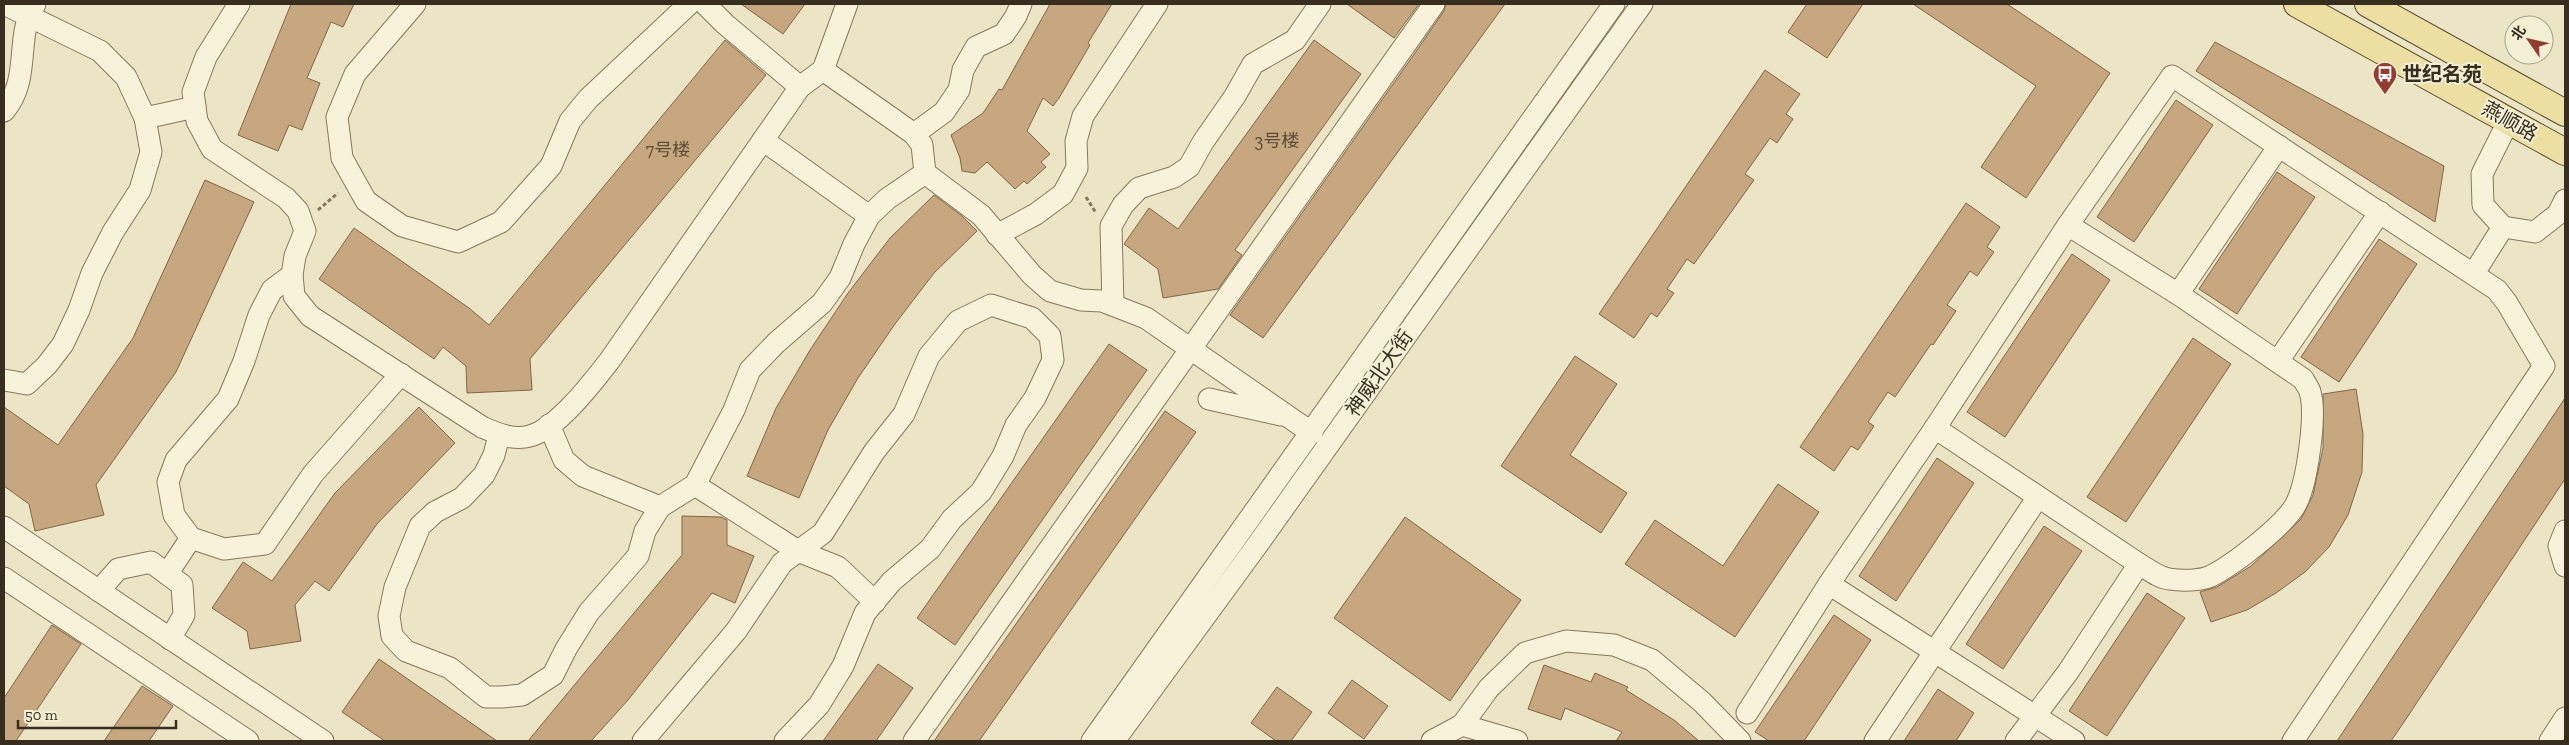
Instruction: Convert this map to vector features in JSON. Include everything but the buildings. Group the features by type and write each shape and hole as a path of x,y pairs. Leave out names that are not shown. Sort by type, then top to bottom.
{"main road":[{"name":"燕顺路","path":"2297,4 2565,152"},
{"name":"燕顺路","path":"2368,4 2565,113"}],"street":[{"path":"4,4 32,9 100,52 126,77 145,118 152,152 140,190 113,232 92,273 79,310 63,344 47,365 27,384 4,380"},
{"path":"239,4 206,57 193,92 197,121 212,149 286,198 298,211 305,231 295,256 292,275 294,296 310,316 482,427 499,434 530,436 549,425 579,400 610,360 800,87 823,70 847,4"},
{"path":"415,4 355,74 337,117 342,158 366,201 402,226 458,242 501,222 551,166 570,121 588,99 689,4"},
{"path":"705,4 725,24 800,87"},
{"path":"914,134 944,112 960,90 963,70 976,47 1004,34 1016,16 1021,4"},
{"path":"997,235 1036,214 1062,194 1077,168 1076,141 1083,116 1156,4"},
{"path":"1113,305 1111,226 1123,205 1139,188 1174,176 1190,167 1203,142 1235,96 1253,64 1296,40 1320,4"},
{"path":"914,741 1434,4"},
{"name":"神威北大街","path":"1092,741 1312,433 1614,4"},
{"name":"神威北大街","path":"1114,741 1258,544 1642,4"},
{"path":"4,111 11,103 23,71 23,50 32,9"},
{"path":"823,70 914,134 922,144 925,173 981,215 1032,275 1050,291 1081,300 1102,301 1146,318 1312,433"},
{"path":"1747,713 1830,584 2068,225 2172,76 2474,273 2497,290 2508,303 2544,366 2292,741"},
{"path":"145,118 195,107"},
{"path":"2508,120 2482,174 2483,205 2503,227 2534,232 2558,214 2565,200"},
{"path":"764,140 870,216"},
{"path":"2228,221 2279,146"},
{"path":"2178,294 2279,146"},
{"path":"499,434 494,455 484,475 462,498 435,512 420,526 395,586 389,616 392,636 406,651 450,668 486,696 522,695 553,675 566,648 589,612 638,556 645,531 660,507 695,485 734,410 750,370 776,343 822,303 840,278 854,244 870,216 887,199 925,173"},
{"path":"2278,361 2380,212"},
{"path":"1935,428 2139,564 2168,579 2192,580 2210,577 2235,561 2285,520 2297,502 2306,473 2312,429 2310,393 2303,379 2178,294 2068,225"},
{"path":"2474,273 2503,227"},
{"path":"292,275 272,290 259,315 244,360 228,399 176,460 168,482 174,515 191,538 224,549 265,544 313,474 401,374"},
{"path":"1032,318 1050,291"},
{"path":"643,741 736,631 782,562 823,533 874,452 904,414 929,356 958,321 991,305 1032,318 1050,336 1053,360 1035,398 1016,425 1003,456 981,492 952,519 930,549 892,581 865,613 843,666 819,705 785,741"},
{"path":"1209,399 1288,416"},
{"path":"549,425 564,460 583,476 660,507"},
{"path":"695,485 798,551 838,567 875,602"},
{"path":"1875,741 2038,498"},
{"path":"4,527 323,741"},
{"path":"2565,531 2559,546 2565,566"},
{"path":"167,574 191,538"},
{"path":"99,591 118,569 151,562 182,585 184,615 170,638"},
{"path":"2016,741 2033,715 2068,672 2139,564"},
{"path":"4,578 248,741"},
{"path":"1830,584 2074,741"},
{"path":"1432,741 1462,725 1489,688 1525,652 1566,641 1614,645 1652,660 1702,702 1740,741"},
{"path":"2550,741 2565,718"},
{"path":"1462,725 1517,741"}],"path":[{"path":"1072,178 1101,219 1111,226"},
{"path":"303,224 354,179"}],"place":[{"name":"世纪名苑","path":"2385,95"}]}
